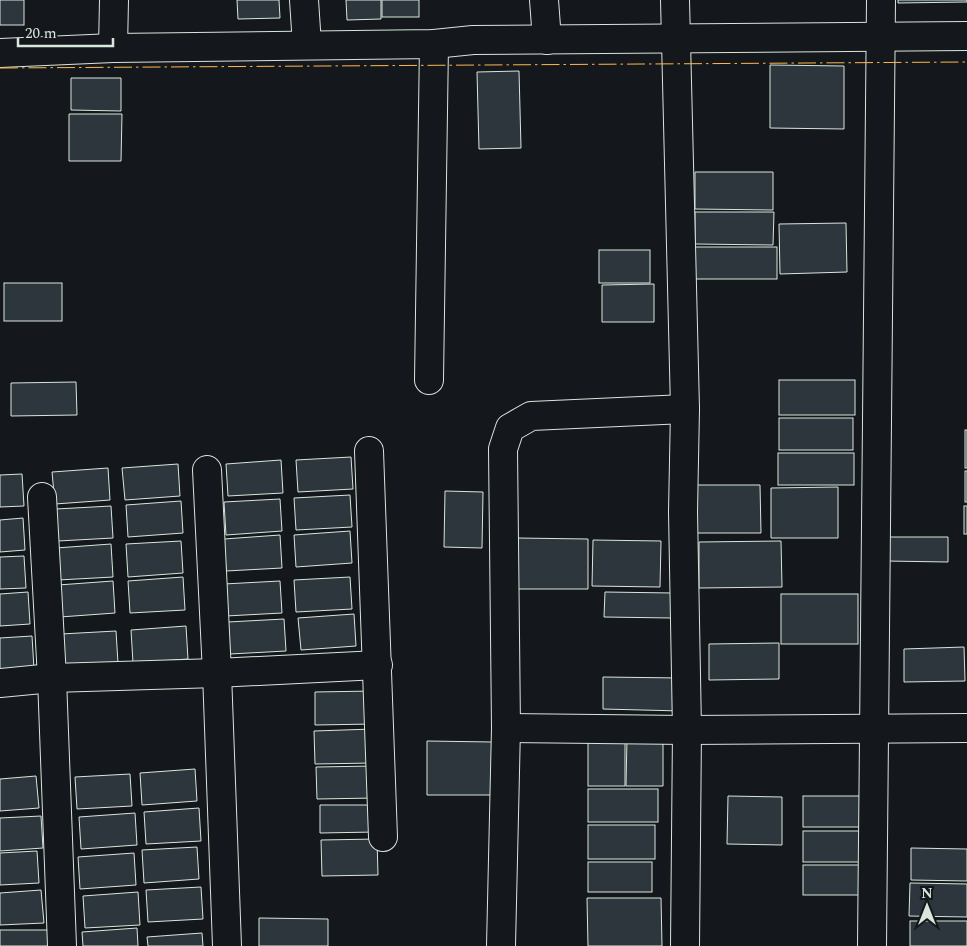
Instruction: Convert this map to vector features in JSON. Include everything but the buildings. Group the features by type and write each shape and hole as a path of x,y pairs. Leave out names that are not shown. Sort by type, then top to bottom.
{"street":[{"path":"113,48 114,0"},
{"path":"304,0 307,45"},
{"path":"544,0 547,40"},
{"path":"675,0 685,410 683,512 687,730 686,946"},
{"path":"872,946 881,0"},
{"path":"0,53 113,48 434,44 473,40 967,36"},
{"path":"428,380 434,44"},
{"path":"501,946 506,728 503,449 510,428 531,416 685,410"},
{"path":"370,452 383,837"},
{"path":"206,470 217,673 227,946"},
{"path":"42,497 52,678 62,946"},
{"path":"0,683 52,678 217,673 378,665"},
{"path":"506,728 874,730 967,728"}],"power":[{"path":"0,68 967,62"}]}
